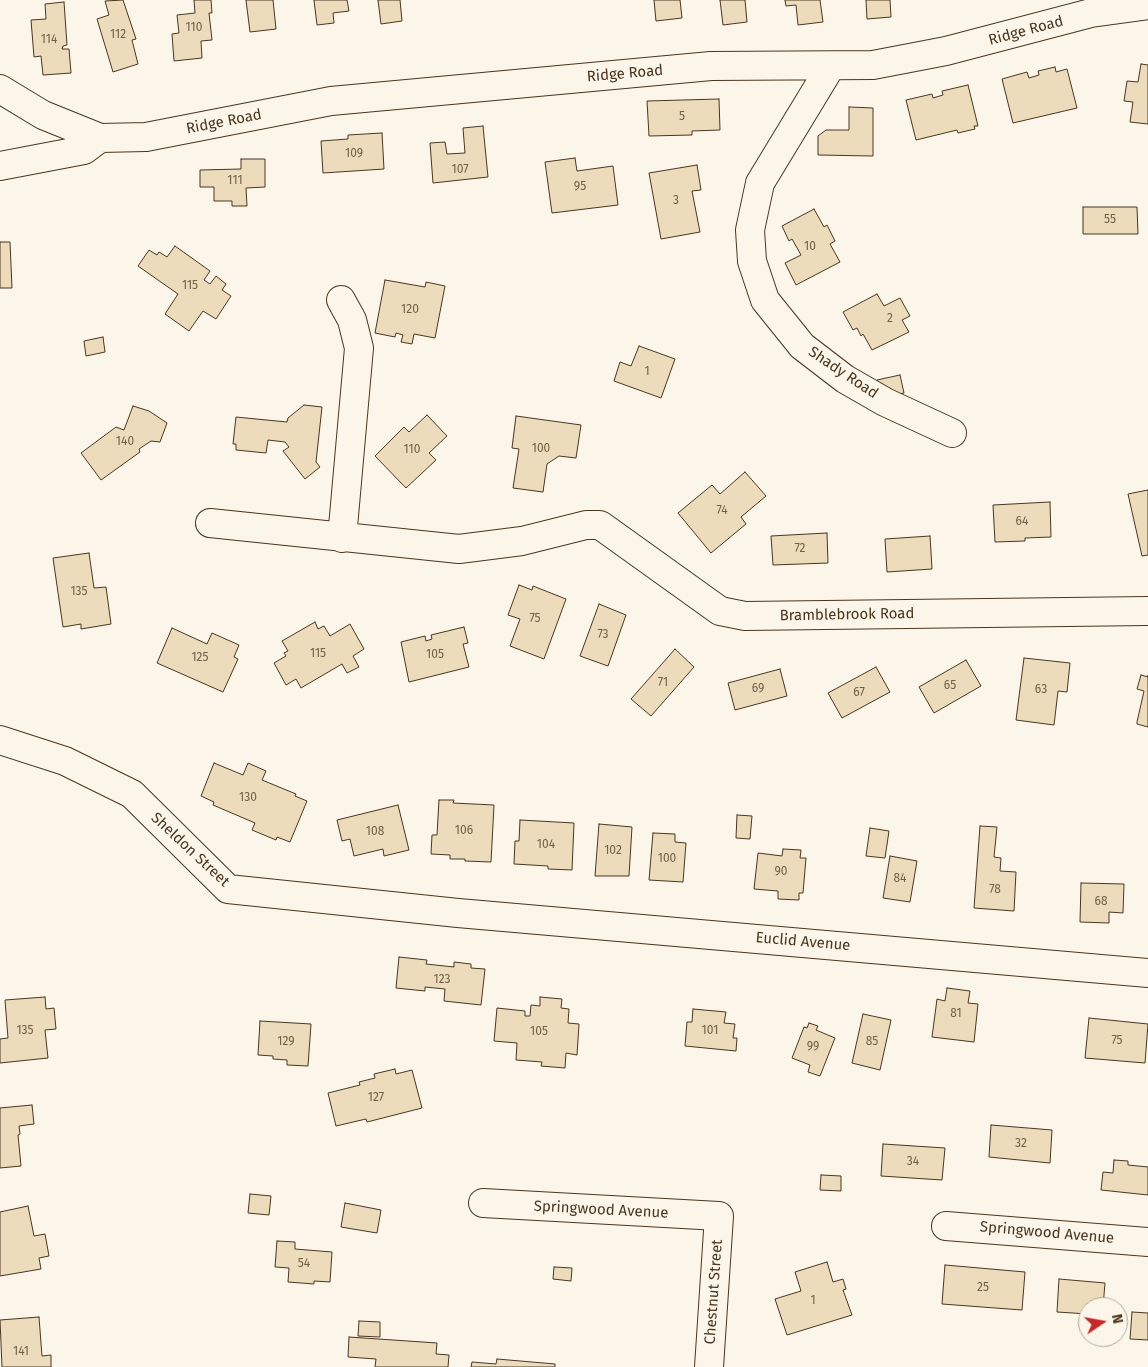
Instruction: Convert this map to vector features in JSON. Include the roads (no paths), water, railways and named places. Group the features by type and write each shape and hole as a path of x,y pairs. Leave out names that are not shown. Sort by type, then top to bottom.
{"street":[{"name":"Ridge Road","path":"100,138 146,137 341,100 711,66 874,65 946,52 1091,13 1148,4"},
{"name":"Shady Road","path":"831,66 760,183 750,230 752,261 765,300 802,346 845,379 885,402 952,433"},
{"path":"0,89 43,115 100,138"},
{"path":"0,166 84,150 100,138"},
{"path":"342,300 352,320 359,348 342,538"},
{"name":"Bramblebrook Road","path":"210,524 459,549 522,541 548,536 574,527 600,525 720,610 745,616 1148,611"},
{"name":"Sheldon Street","path":"0,740 65,761 132,794 228,889 458,913"},
{"name":"Euclid Avenue","path":"458,913 1148,973"},
{"name":"Springwood Avenue","path":"482,1203 719,1216"},
{"name":"Chestnut Street","path":"709,1367 719,1216"},
{"name":"Springwood Avenue","path":"946,1226 1148,1242"}]}
